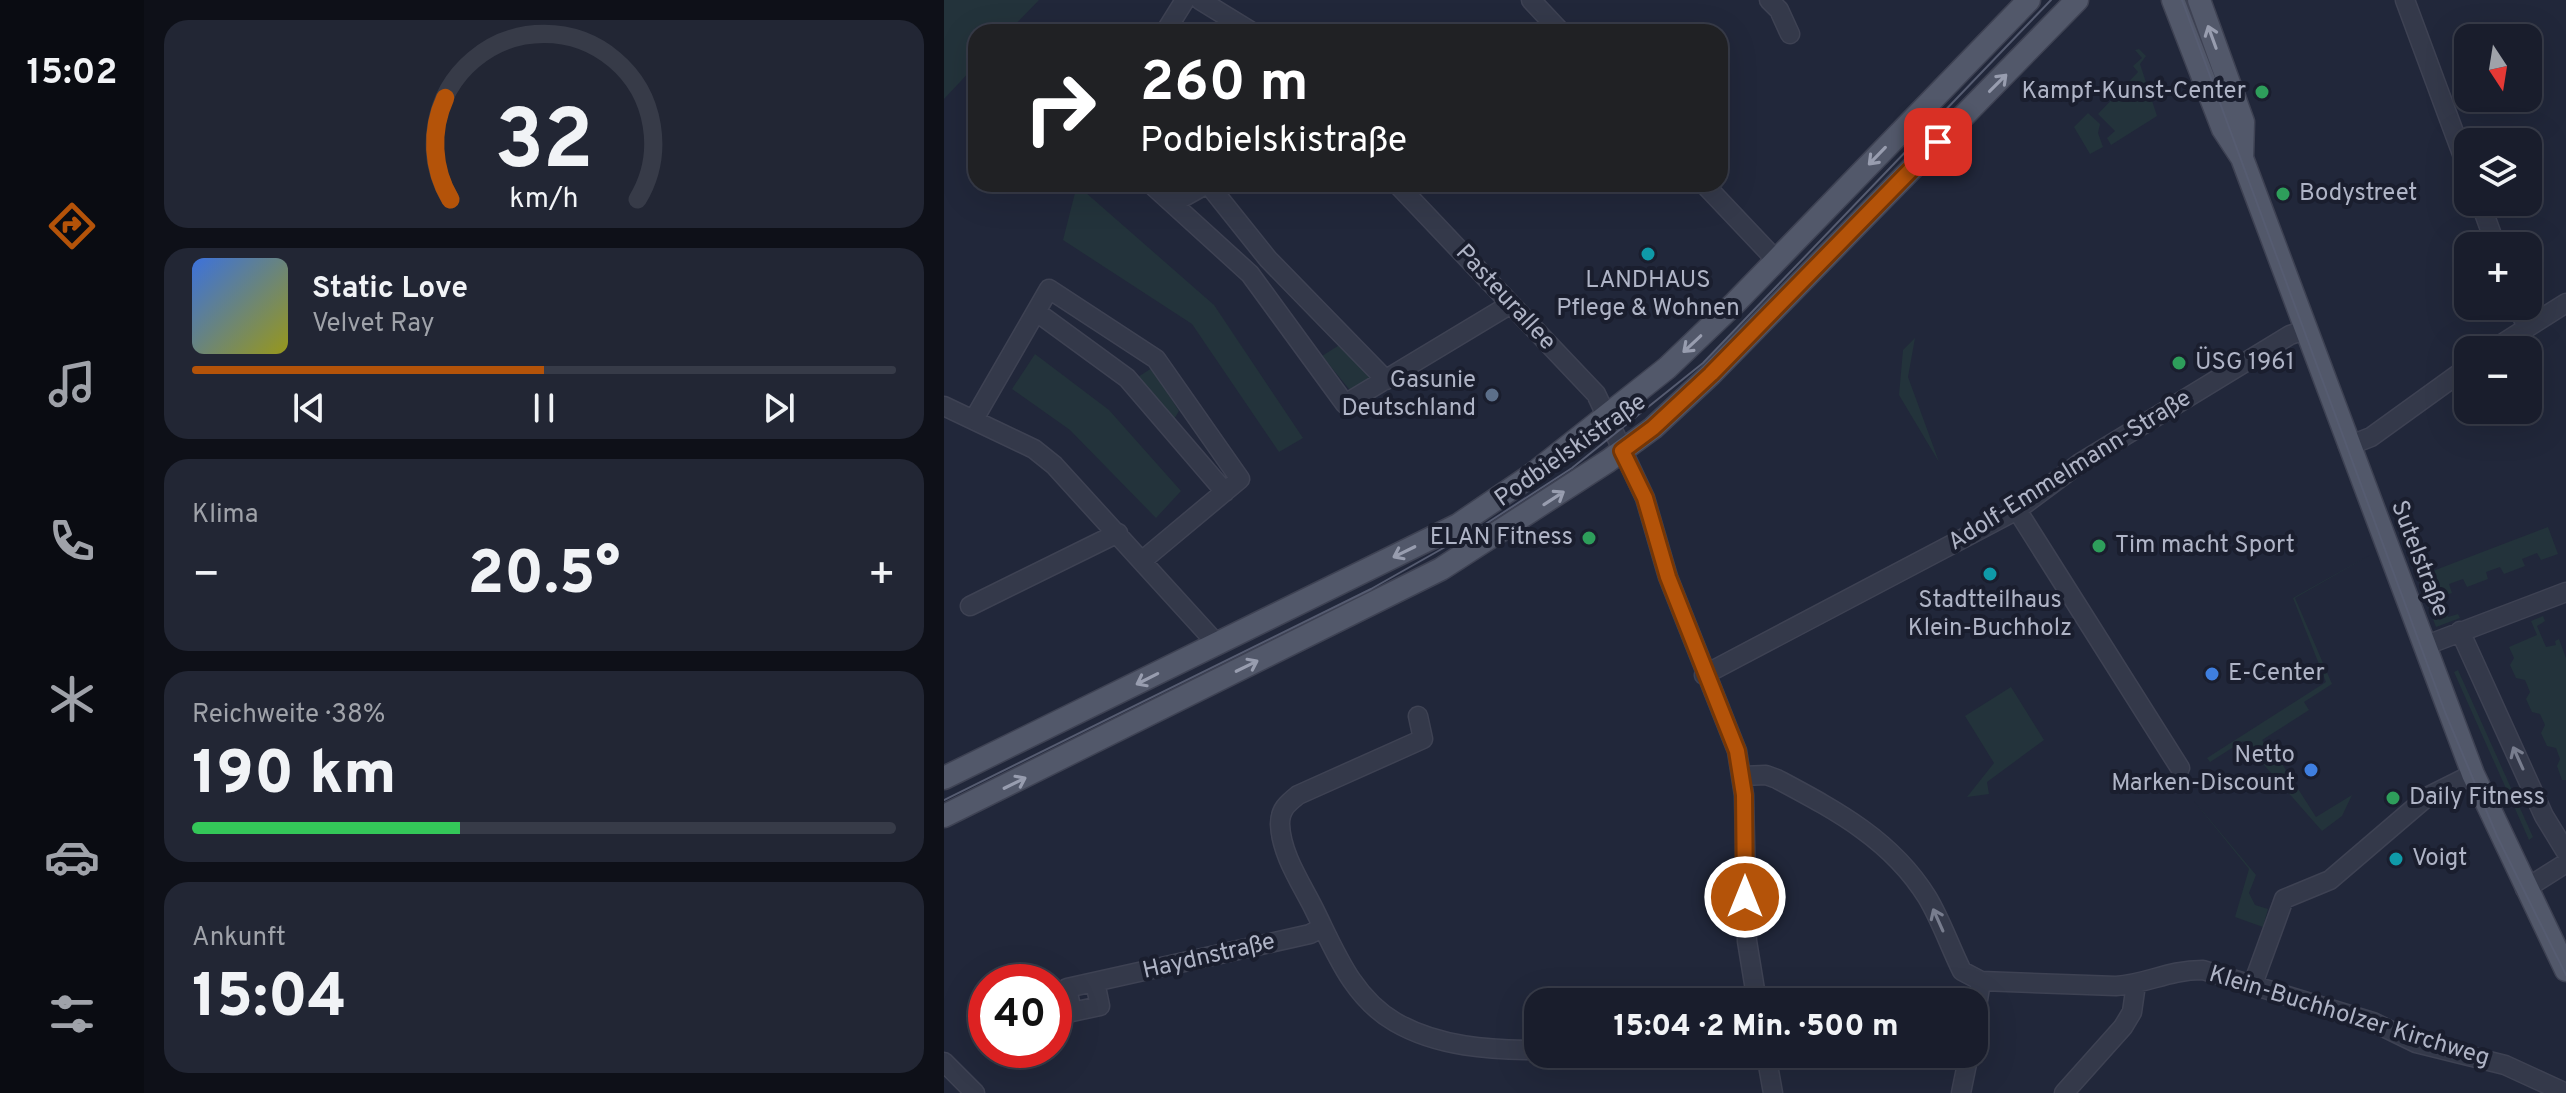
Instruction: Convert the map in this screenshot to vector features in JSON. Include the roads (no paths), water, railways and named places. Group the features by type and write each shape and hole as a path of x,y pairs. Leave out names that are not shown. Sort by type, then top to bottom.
{"main road":[{"name":"Podbielskistraße","path":"944,778 1458,525 1533,474 1676,359 2029,0"},
{"name":"Podbielskistraße","path":"944,816 1441,569 1622,451 1653,428 1711,374 2077,0"},
{"name":"Sutelstraße","path":"2173,0 2223,129 2242,158 2473,774 2566,970"},
{"name":"Sutelstraße","path":"2199,0 2243,122 2242,158"}],"street":[{"path":"1170,24 1185,0"},
{"path":"1200,0 1239,24"},
{"path":"1531,0 1554,24"},
{"path":"1769,0 1779,10 1790,34"},
{"path":"2405,0 2454,132"},
{"path":"1160,192 1250,274 1345,404 1511,304"},
{"path":"1173,203 1193,192"},
{"path":"1214,192 1268,259 1386,380"},
{"name":"Pasteurallee","path":"1405,192 1596,394 1645,498 1668,577 1704,675 1726,722 1742,776 1745,914 1755,988"},
{"path":"1712,192 1775,259"},
{"path":"974,419 1038,313 1049,289 1156,359 1240,479 1143,560"},
{"path":"2512,336 2566,303"},
{"path":"1038,313 1127,378 1225,492"},
{"path":"2524,320 2526,326"},
{"name":"Adolf-Emmelmann-Straße","path":"1704,675 2017,510 2080,463 2290,335 2305,330"},
{"path":"2348,446 2371,437 2454,377"},
{"path":"944,406 1034,449 1118,533 1217,644"},
{"path":"2017,510 2180,768"},
{"path":"970,606 1118,533"},
{"path":"2424,646 2566,592"},
{"path":"2460,631 2544,816 2566,852"},
{"path":"1418,716 1423,739 1360,770 1298,795 1281,814 1285,848 1321,928 1354,984 1392,1020 1413,1032 1463,1045 1524,1049"},
{"path":"2253,984 2284,899 2330,880 2427,797 2473,774"},
{"path":"1742,776 1766,775 1777,779 1860,825 1884,845 1928,899 1962,971 1981,981 1980,988"},
{"path":"2525,889 2566,863"},
{"name":"Haydnstraße","path":"1095,982 1310,934 1321,928"},
{"name":"Klein-Buchholzer Kirchweg","path":"1981,981 2136,984 2159,974 2203,970 2373,1022 2416,1043 2505,1065 2566,1093"},
{"path":"2064,1093 2123,1027 2132,1012 2136,984"},
{"path":"944,1062 975,1093"},
{"path":"1769,1068 1773,1093"},
{"path":"1961,1093 1966,1068"}],"tram line":[{"path":"944,800 1371,589 1484,525 1572,468 1703,363 2051,0"},
{"path":"2182,0 2445,712 2497,836 2566,975"}],"place":[{"name":"Kampf-Kunst-Center","path":"2262,92"},
{"name":"Bodystreet","path":"2283,194"},
{"name":"LANDHAUS Pflege & Wohnen","path":"1648,254"},
{"name":"ÜSG 1961","path":"2179,363"},
{"name":"Gasunie Deutschland","path":"1492,395"},
{"name":"ELAN Fitness","path":"1589,538"},
{"name":"Tim macht Sport","path":"2099,546"},
{"name":"Stadtteilhaus Klein-Buchholz","path":"1990,574"},
{"name":"E-Center","path":"2212,674"},
{"name":"Netto Marken-Discount","path":"2311,770"},
{"name":"Daily Fitness","path":"2393,798"},
{"name":"Voigt","path":"2396,859"}]}
